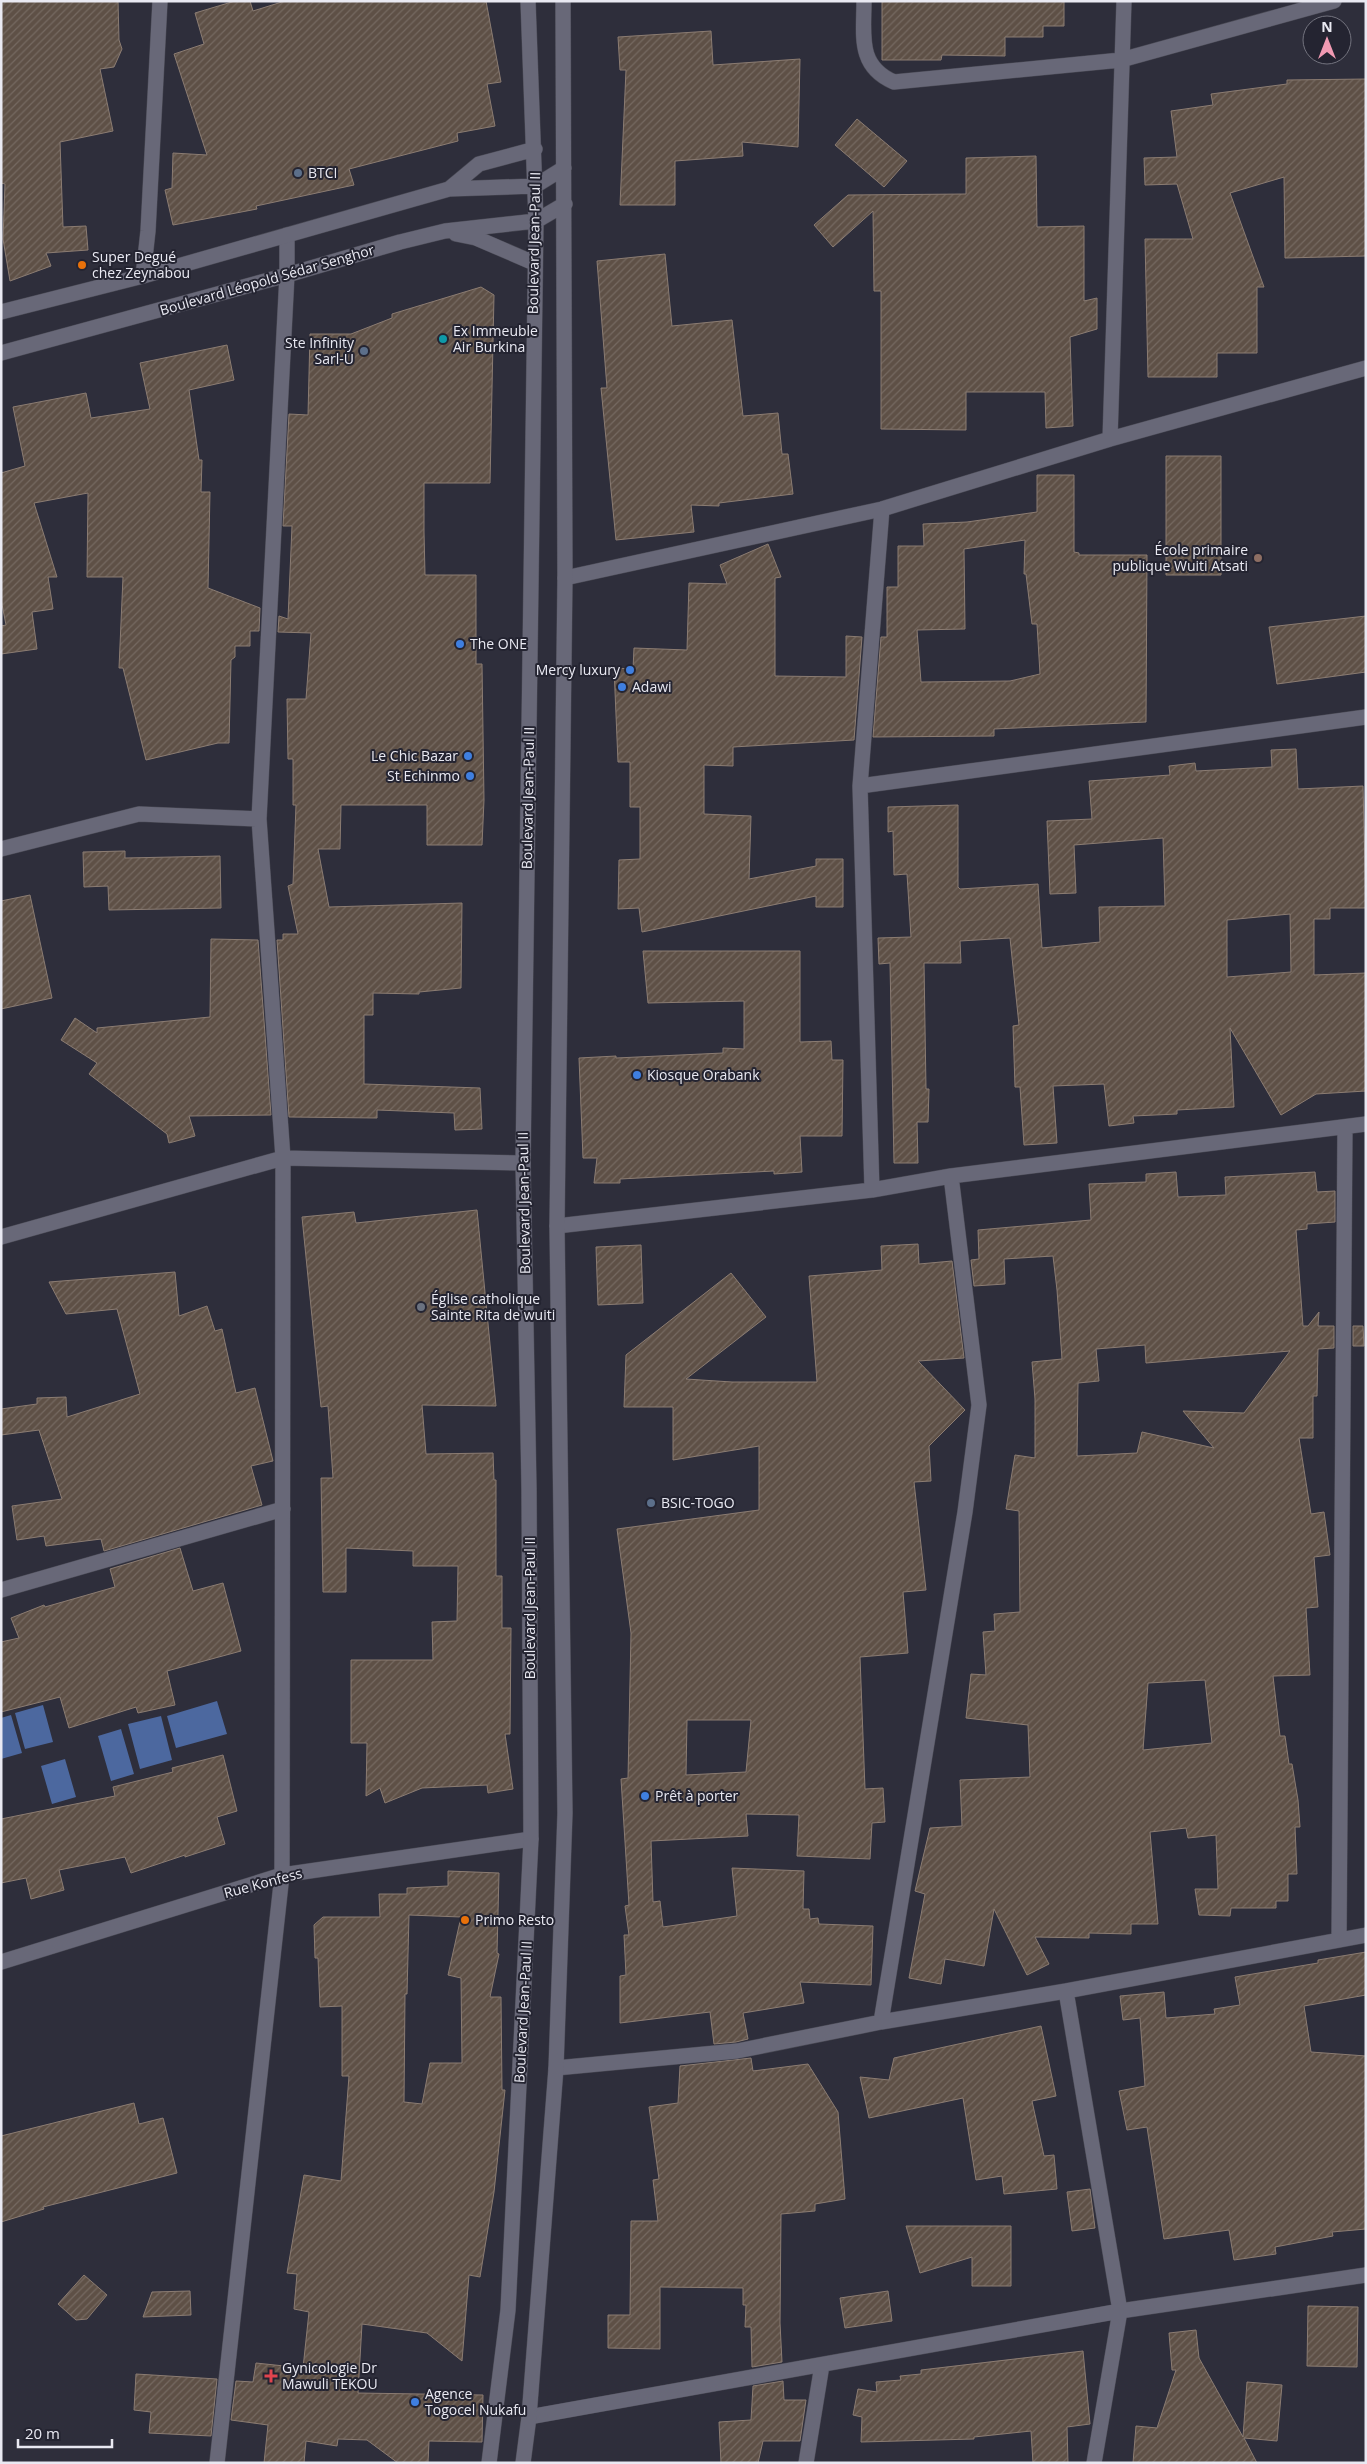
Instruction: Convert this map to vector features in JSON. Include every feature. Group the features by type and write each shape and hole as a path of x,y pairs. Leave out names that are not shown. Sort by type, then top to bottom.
{"street":[{"path":"143,276 148,231 160,1"},
{"name":"Boulevard Jean-Paul II","path":"489,2463 508,2310 532,1839 529,1488 523,1163 536,221 535,149 528,1"},
{"name":"Boulevard Jean-Paul II","path":"523,2463 529,2417 556,2068 565,1813 557,1226 565,578 563,1"},
{"path":"864,1 867,60 883,78 894,82 1122,60 1334,1"},
{"path":"1110,439 1124,1"},
{"path":"450,189 479,164 535,149"},
{"path":"1,312 143,276 450,189 535,186 564,168"},
{"path":"536,221 565,204"},
{"name":"Boulevard Léopold Sédar Senghor","path":"1,353 287,275 400,242 445,231 536,221"},
{"path":"445,231 476,238 534,263"},
{"path":"217,2463 282,1875 283,1158 259,819 287,275 287,235"},
{"path":"565,578 882,509 1110,439 1366,368"},
{"path":"872,1190 860,786 882,509"},
{"path":"860,786 1366,717"},
{"path":"1,849 139,814 259,819"},
{"path":"557,1226 872,1190 951,1176 1366,1124"},
{"path":"1339,1940 1345,1127"},
{"path":"1,1237 283,1158 523,1163"},
{"path":"881,2022 965,1512 979,1404 951,1176"},
{"path":"1,1590 283,1509"},
{"name":"Rue Konfess","path":"1,1962 282,1875 532,1839"},
{"path":"556,2068 738,2051 881,2022 1066,1991 1366,1935"},
{"path":"1066,1991 1120,2311 1094,2463"},
{"path":"529,2417 1120,2311 1366,2275"},
{"path":"806,2463 822,2365"}],"water":[{"path":"217,1701 227,1734 176,1748 167,1716"},
{"path":"43,1705 53,1742 25,1749 15,1713"},
{"path":"11,1715 22,1753 1,1759 1,1718"},
{"path":"161,1716 172,1760 140,1769 128,1724"},
{"path":"121,1729 134,1774 111,1781 98,1736"},
{"path":"65,1759 76,1797 52,1804 41,1766"}],"building":[{"path":"1,1 118,1 119,40 122,49 114,67 100,69 113,131 60,142 63,227 86,226 88,250 46,253 51,266 10,281 3,239 5,184 1,183"},
{"path":"235,1 250,1 253,11 285,1 486,1 501,82 487,84 495,126 457,133 458,141 349,169 354,185 256,206 257,209 173,225 165,190 172,188 173,153 207,155 174,54 204,44 195,13"},
{"path":"882,1 1064,1 1064,26 1043,26 1043,37 1005,37 1005,56 942,55 941,60 882,60"},
{"path":"711,31 713,65 800,59 798,147 742,142 743,156 675,161 675,205 620,205 626,70 620,70 618,37"},
{"path":"1366,79 1366,256 1285,258 1284,177 1230,193 1264,287 1257,287 1257,353 1217,353 1217,377 1148,377 1145,239 1193,239 1177,184 1145,185 1144,158 1177,157 1171,111 1213,105 1211,94 1287,84 1287,80"},
{"path":"857,119 907,161 884,187 835,145"},
{"path":"1036,156 1037,227 1084,226 1084,301 1097,298 1097,329 1070,337 1073,426 1046,428 1045,392 966,392 966,430 881,429 881,291 874,291 873,211 833,247 814,225 848,195 966,194 966,158"},
{"path":"665,254 672,326 732,320 743,416 778,413 782,454 788,454 793,494 719,503 719,506 691,505 694,532 616,540 601,388 607,388 597,261"},
{"path":"481,287 494,295 490,483 424,483 424,532 425,575 476,575 476,664 482,664 484,800 482,845 427,845 427,805 341,805 340,849 318,849 329,907 462,903 461,988 419,992 419,994 373,993 373,1015 364,1015 364,1084 480,1088 482,1129 455,1130 454,1113 377,1110 377,1118 289,1117 277,940 283,940 283,934 298,934 288,886 293,884 296,805 293,805 293,759 288,759 287,699 306,699 311,633 278,632 279,616 288,619 292,526 283,526 289,414 308,415 310,334 351,334 392,318 392,314"},
{"path":"227,345 234,380 189,390 199,460 202,460 201,492 210,492 208,588 260,608 259,631 250,631 250,646 235,646 235,657 231,660 229,743 218,743 146,760 123,668 119,668 123,577 87,577 88,493 34,503 57,577 48,577 53,609 32,612 37,649 1,654 1,626 6,625 1,599 1,473 25,466 13,407 86,393 91,418 150,409 140,363"},
{"path":"1166,456 1221,456 1221,575 1166,575"},
{"path":"1037,475 1074,475 1074,552 1079,553 1079,555 1147,555 1146,722 994,729 994,736 873,737 881,637 887,637 887,587 898,587 898,546 924,546 923,524 967,522 1037,512","holes":["1025,540 1024,574 1026,574 1032,624 1037,624 1040,674 1010,681 921,682 917,630 965,629 964,549"]},
{"path":"768,544 781,577 775,578 775,676 846,677 846,636 862,637 854,740 733,747 733,766 704,765 704,814 751,816 749,879 816,866 816,859 843,859 843,907 816,907 816,896 642,932 639,908 618,909 619,860 640,859 640,807 630,807 630,762 618,762 614,668 633,669 634,648 687,650 689,583 727,584 720,565"},
{"path":"1366,616 1366,672 1277,684 1269,627"},
{"path":"1296,749 1298,789 1363,786 1366,908 1330,908 1330,919 1314,919 1314,975 1366,973 1366,1091 1316,1094 1281,1115 1230,1028 1234,1107 1177,1110 1177,1114 1133,1116 1134,1123 1109,1126 1104,1084 1053,1086 1057,1143 1024,1145 1020,1087 1015,1087 1013,1026 1019,1025 1010,938 960,941 961,963 924,963 926,1089 929,1089 928,1122 917,1122 918,1163 894,1163 890,963 879,964 878,938 911,937 907,874 894,875 893,831 888,832 888,807 958,805 958,887 960,889 1038,884 1042,948 1100,942 1099,907 1165,906 1163,838 1074,845 1076,893 1050,894 1047,821 1092,819 1089,781 1170,775 1169,766 1195,763 1196,771 1272,767 1271,750","holes":["1290,914 1291,972 1227,977 1227,920"]},
{"path":"125,851 125,858 220,856 221,908 109,910 108,886 84,887 83,852"},
{"path":"30,895 52,998 1,1009 1,901"},
{"path":"211,939 258,940 271,1115 189,1116 195,1136 169,1143 167,1134 89,1074 97,1063 61,1040 75,1018 97,1033 97,1028 210,1017"},
{"path":"643,951 800,951 800,1042 831,1041 832,1060 843,1060 842,1136 800,1136 802,1172 774,1174 774,1171 620,1179 620,1183 594,1183 597,1158 583,1158 579,1058 723,1053 723,1048 744,1049 744,1001 648,1003"},
{"path":"1176,1172 1178,1197 1226,1195 1225,1177 1315,1172 1317,1192 1335,1191 1335,1222 1307,1224 1307,1229 1296,1230 1303,1326 1308,1326 1319,1312 1318,1326 1334,1326 1334,1348 1318,1349 1317,1396 1313,1396 1313,1438 1299,1438 1311,1514 1324,1512 1330,1555 1314,1557 1318,1607 1306,1608 1310,1675 1273,1676 1280,1736 1285,1736 1289,1764 1292,1764 1298,1800 1300,1827 1295,1827 1297,1874 1288,1874 1288,1901 1276,1901 1276,1908 1231,1908 1230,1916 1199,1915 1195,1889 1218,1889 1216,1835 1188,1838 1186,1828 1150,1832 1158,1924 1131,1924 1131,1934 1089,1933 1089,1938 1035,1937 1049,1964 1027,1975 994,1909 984,1966 945,1959 941,1984 909,1978 925,1894 915,1891 930,1828 962,1826 960,1780 1030,1777 1028,1725 966,1718 971,1674 986,1675 983,1632 995,1631 994,1614 1020,1612 1019,1511 1006,1509 1015,1455 1035,1458 1035,1399 1032,1362 1062,1359 1057,1290 1053,1256 1004,1259 1005,1284 974,1286 971,1260 979,1259 978,1230 1091,1220 1089,1184 1146,1182 1146,1174","holes":["1145,1345 1146,1363 1290,1351 1244,1413 1183,1411 1214,1448 1142,1432 1137,1453 1077,1456 1078,1383 1099,1381 1096,1349","1205,1680 1212,1743 1143,1750 1148,1683"]},
{"path":"477,1210 496,1406 422,1405 426,1454 493,1453 494,1480 496,1480 496,1576 502,1576 502,1628 511,1628 510,1734 505,1734 513,1789 488,1793 487,1785 422,1788 385,1803 380,1788 366,1796 367,1743 351,1743 351,1660 433,1660 432,1622 457,1621 458,1566 413,1566 413,1551 346,1548 346,1592 323,1592 321,1478 333,1478 328,1406 321,1407 302,1217 354,1212 356,1223"},
{"path":"918,1244 919,1264 952,1261 964,1358 918,1361 965,1410 929,1446 931,1481 914,1482 926,1590 903,1592 908,1653 860,1657 865,1789 883,1788 885,1822 872,1823 870,1859 797,1856 799,1815 746,1814 748,1836 651,1841 653,1902 660,1901 663,1927 737,1916 732,1868 804,1871 803,1909 809,1909 810,1919 818,1918 819,1924 873,1926 871,1985 800,1982 804,2003 743,2013 748,2039 736,2042 714,2044 710,2012 620,2023 620,1976 626,1975 624,1935 629,1935 625,1906 629,1905 621,1779 628,1778 631,1633 617,1529 759,1510 759,1446 673,1460 673,1407 624,1407 626,1355 731,1273 766,1317 686,1379 732,1382 817,1382 809,1276 882,1270 881,1246","holes":["687,1720 751,1720 746,1772 686,1775"]},
{"path":"641,1245 643,1303 598,1305 596,1247"},
{"path":"175,1272 179,1316 207,1306 215,1331 222,1329 236,1393 255,1388 273,1461 251,1466 262,1505 104,1551 101,1539 46,1546 44,1536 17,1540 12,1506 62,1499 39,1430 1,1435 1,1409 37,1404 37,1398 66,1397 67,1417 140,1394 117,1309 66,1314 49,1282"},
{"path":"1353,1326 1363,1326 1364,1346 1353,1346"},
{"path":"180,1548 193,1591 223,1583 241,1651 167,1671 175,1705 138,1713 136,1707 69,1728 60,1697 1,1712 1,1642 19,1638 11,1618 44,1605 45,1607 115,1587 110,1569"},
{"path":"223,1755 237,1811 217,1817 225,1844 131,1873 125,1857 59,1870 64,1890 31,1899 26,1878 1,1883 1,1819 115,1796 113,1787 173,1772 172,1768"},
{"path":"448,1871 499,1873 497,1953 499,1954 490,1997 501,1997 502,2090 505,2090 494,2192 480,2277 469,2275 462,2361 427,2333 362,2324 358,2393 483,2395 482,2442 429,2441 428,2463 398,2463 367,2440 338,2439 337,2446 306,2441 304,2463 264,2463 268,2425 231,2420 236,2381 253,2382 256,2363 303,2368 309,2312 294,2309 297,2274 287,2273 304,2175 341,2181 349,2076 342,2076 342,2006 320,2007 318,1958 315,1958 314,1925 323,1917 380,1917 379,1894 407,1894 407,1888 448,1886","holes":["409,1915 461,1917 448,1975 461,1978 462,2063 430,2063 422,2104 404,2102 405,1994 407,1994"]},
{"path":"1366,1952 1366,1995 1304,2006 1311,2052 1366,2056 1366,2229 1332,2232 1333,2236 1275,2247 1276,2254 1234,2260 1229,2230 1164,2239 1147,2127 1127,2130 1119,2091 1145,2086 1140,2018 1123,2020 1120,1996 1164,1992 1166,2018 1215,2014 1214,2009 1240,2005 1235,1977 1318,1963 1318,1960"},
{"path":"1041,2026 1056,2096 1032,2101 1044,2156 1054,2155 1057,2189 1004,2194 1002,2176 976,2180 963,2098 869,2118 860,2077 889,2080 894,2058"},
{"path":"751,2058 753,2071 808,2064 838,2112 845,2199 815,2204 815,2211 781,2214 780,2323 782,2362 752,2367 751,2327 745,2327 746,2305 743,2305 743,2288 660,2287 660,2349 608,2348 608,2315 630,2315 631,2221 658,2221 653,2180 659,2179 649,2107 678,2103 680,2066"},
{"path":"134,2103 139,2124 163,2118 177,2173 43,2207 44,2209 1,2222 1,2136"},
{"path":"1090,2189 1095,2228 1072,2231 1067,2192"},
{"path":"906,2226 1011,2226 1011,2286 972,2286 972,2257 920,2273"},
{"path":"84,2275 107,2295 87,2319 76,2320 58,2304"},
{"path":"190,2291 191,2315 143,2317 152,2292"},
{"path":"888,2291 892,2321 845,2328 840,2298"},
{"path":"1308,2306 1358,2307 1357,2367 1307,2366"},
{"path":"1196,2330 1199,2358 1243,2437 1247,2382 1282,2385 1277,2441 1244,2438 1257,2463 1133,2463 1136,2426 1157,2428 1176,2370 1172,2370 1169,2333"},
{"path":"1083,2351 1090,2424 1067,2427 1068,2463 1033,2463 1031,2431 974,2437 974,2439 861,2442 862,2417 853,2415 858,2389 877,2392 876,2382 901,2380 900,2376 921,2374 921,2370"},
{"path":"136,2374 217,2379 211,2436 149,2433 151,2412 134,2410"},
{"path":"783,2381 784,2400 806,2400 800,2441 763,2441 758,2463 721,2463 719,2422 751,2420 753,2386"}],"place":[{"name":"BTCI","path":"298,173"},
{"name":"Super Degué chez Zeynabou","path":"82,265"},
{"name":"Ex Immeuble Air Burkina","path":"443,339"},
{"name":"Ste Infinity Sarl-U","path":"364,351"},
{"name":"École primaire publique Wuiti Atsati","path":"1258,558"},
{"name":"The ONE","path":"460,644"},
{"name":"Mercy luxury","path":"630,670"},
{"name":"Adawi","path":"622,687"},
{"name":"Le Chic Bazar","path":"468,756"},
{"name":"St Echinmo","path":"470,776"},
{"name":"Kiosque Orabank","path":"637,1075"},
{"name":"Église catholique Sainte Rita de wuiti","path":"421,1307"},
{"name":"BSIC-TOGO","path":"651,1503"},
{"name":"Prêt à porter","path":"645,1796"},
{"name":"Primo Resto","path":"465,1920"},
{"name":"Gynicologie Dr Mawuli TEKOU","path":"271,2376"},
{"name":"Agence Togocel Nukafu","path":"415,2402"}]}
